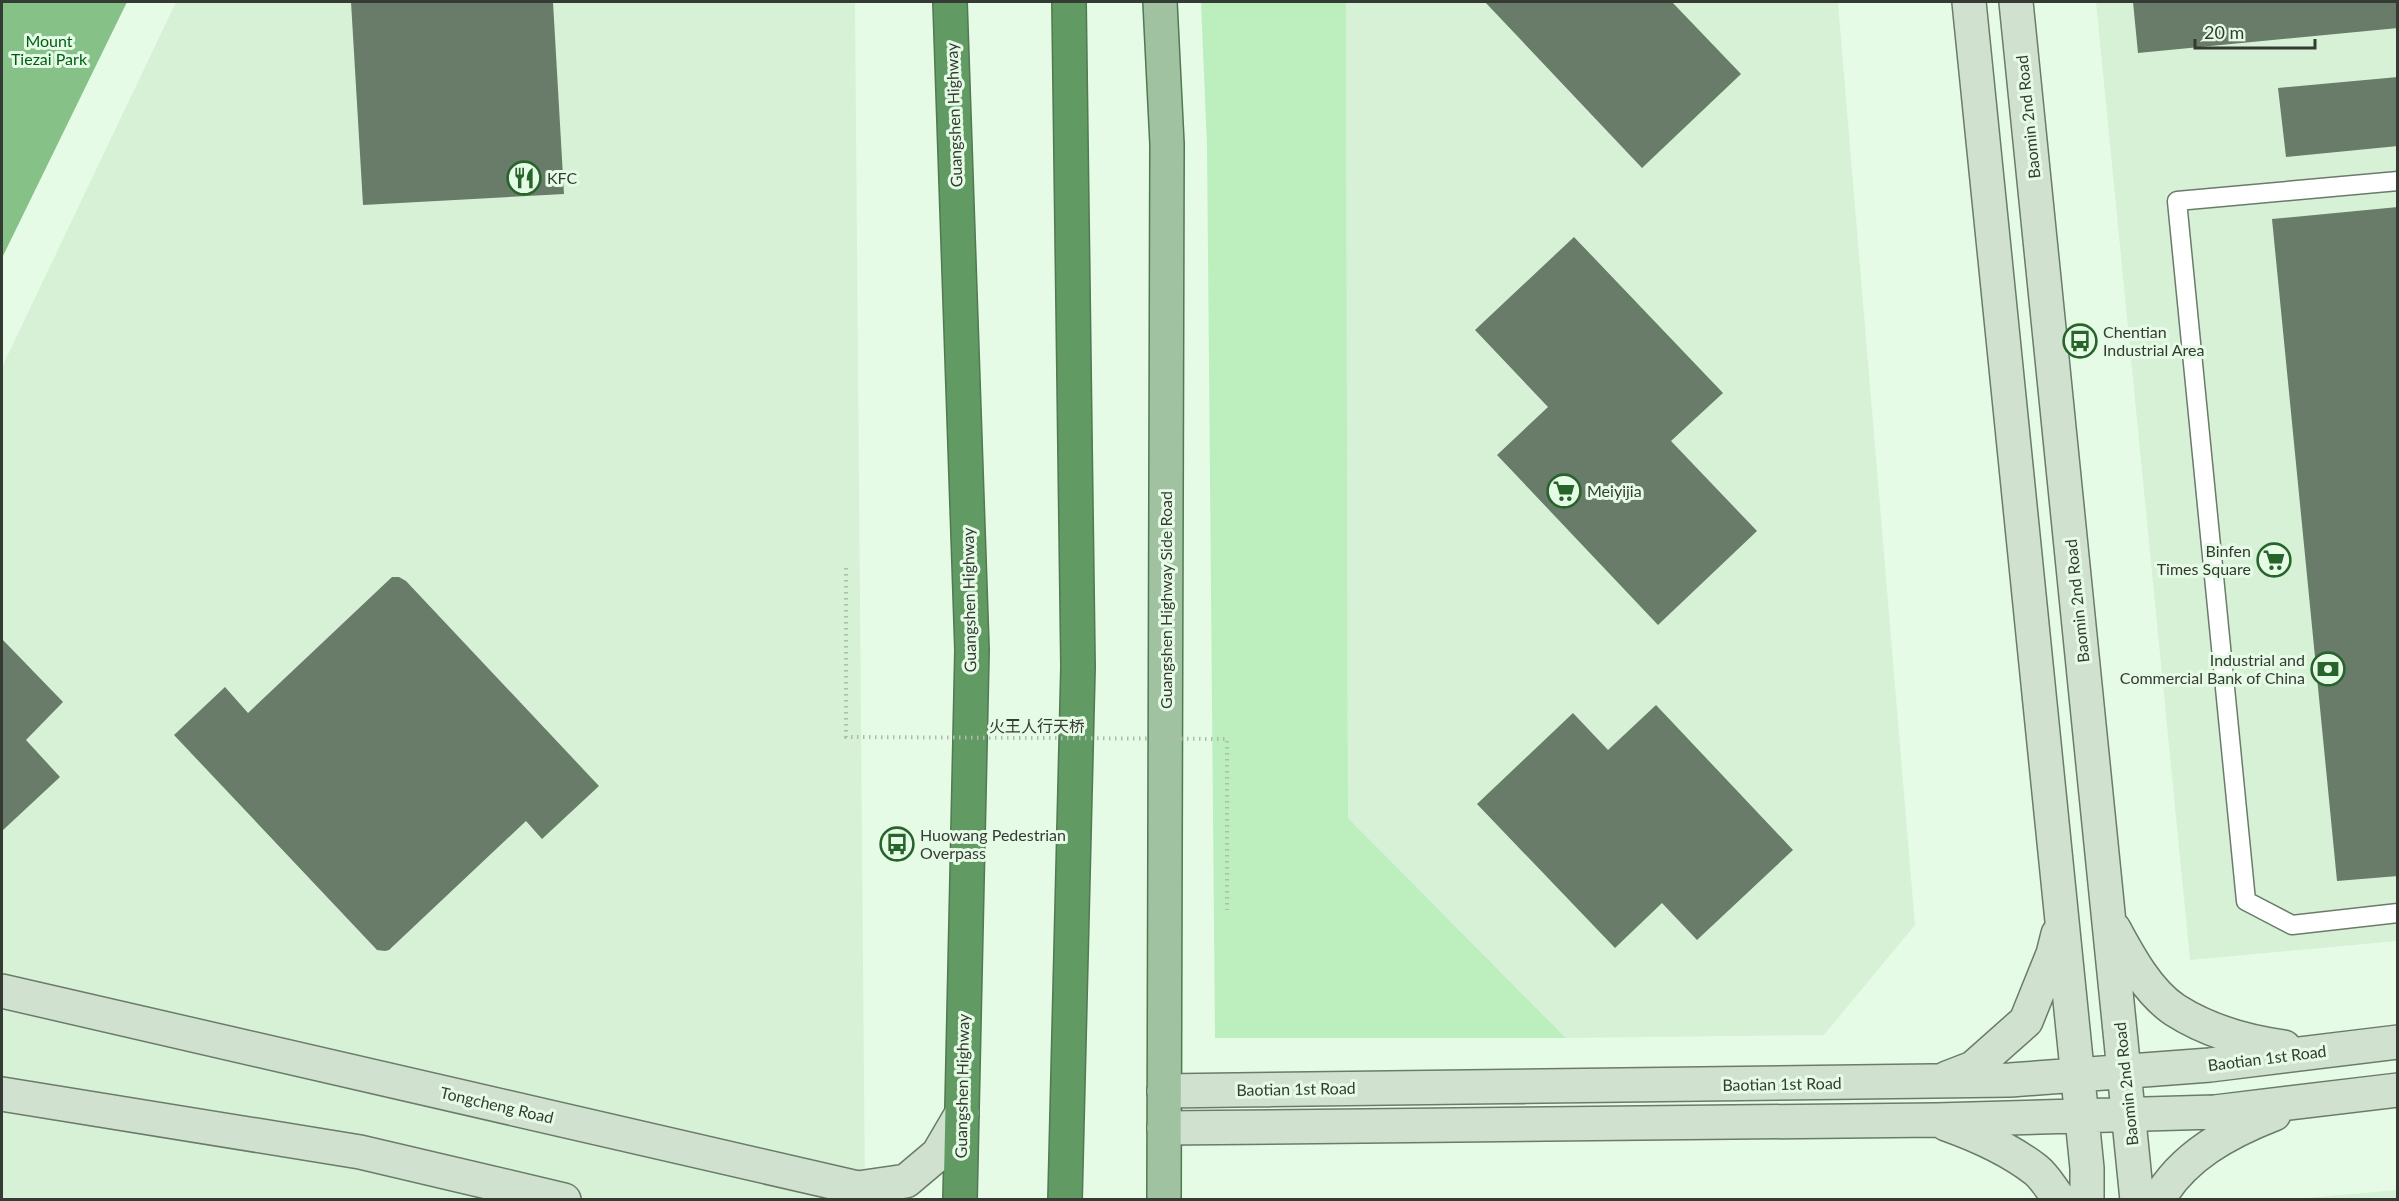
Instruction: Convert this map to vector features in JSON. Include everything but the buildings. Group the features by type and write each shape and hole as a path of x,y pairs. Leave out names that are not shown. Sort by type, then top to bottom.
{"highway":[{"name":"Guangshen Highway","path":"950,2 972,650 960,1200"},
{"path":"1065,1200 1078,667 1069,2"}],"main road":[{"name":"Guangshen Highway Side Road","path":"1160,2 1167,144 1164,1200"}],"street":[{"path":"1969,2 2078,1075 2087,1168 2087,1200"},
{"name":"Baomin 2nd Road","path":"2016,2 2137,1200"},
{"path":"2033,639 2080,633"},
{"path":"1933,1083 1973,1068 2026,1021 2054,954 2062,918"},
{"path":"2109,919 2127,954 2146,982 2174,1009 2223,1033 2265,1045 2322,1052"},
{"name":"Tongcheng Road","path":"2,991 858,1188 906,1181 938,1154 962,1113"},
{"name":"Baotian 1st Road","path":"1164,1091 1933,1083 2210,1065 2397,1042"},
{"path":"1164,1128 1936,1120 2215,1112 2397,1090"},
{"path":"2,1094 360,1152 564,1200"},
{"path":"2158,1200 2185,1163 2215,1143 2272,1114 2328,1098"},
{"path":"1936,1120 2007,1150 2038,1171 2060,1200"}],"lane":[{"path":"2397,181 2177,201 2246,901 2292,925 2397,913"}],"path":[{"name":"火王人行天桥","path":"846,568 846,737 1227,739 1227,910"}],"shaded area":[{"path":"176,2 855,2 865,1199 2,1199 2,367"},
{"path":"1346,2 1838,2 1915,925 1824,1035 1566,1038 1348,818"},
{"name":"Binfen Times Square","path":"2096,2 2397,2 2397,941 2190,960"},
{"path":"2397,1190 2397,1199 2295,1199"}],"green space":[{"name":"Mount Tiezai Park","path":"2,2 127,2 2,258"},
{"path":"1201,2 1346,2 1348,818 1566,1038 1215,1038 1207,146"}],"place":[{"name":"KFC","path":"524,178"},
{"name":"Chentian Industrial Area","path":"2080,341"},
{"name":"Meiyijia","path":"1564,491"},
{"name":"Binfen Times Square","path":"2274,560"},
{"name":"Industrial and Commercial Bank of China","path":"2328,669"},
{"name":"Huowang Pedestrian Overpass","path":"897,844"}]}
